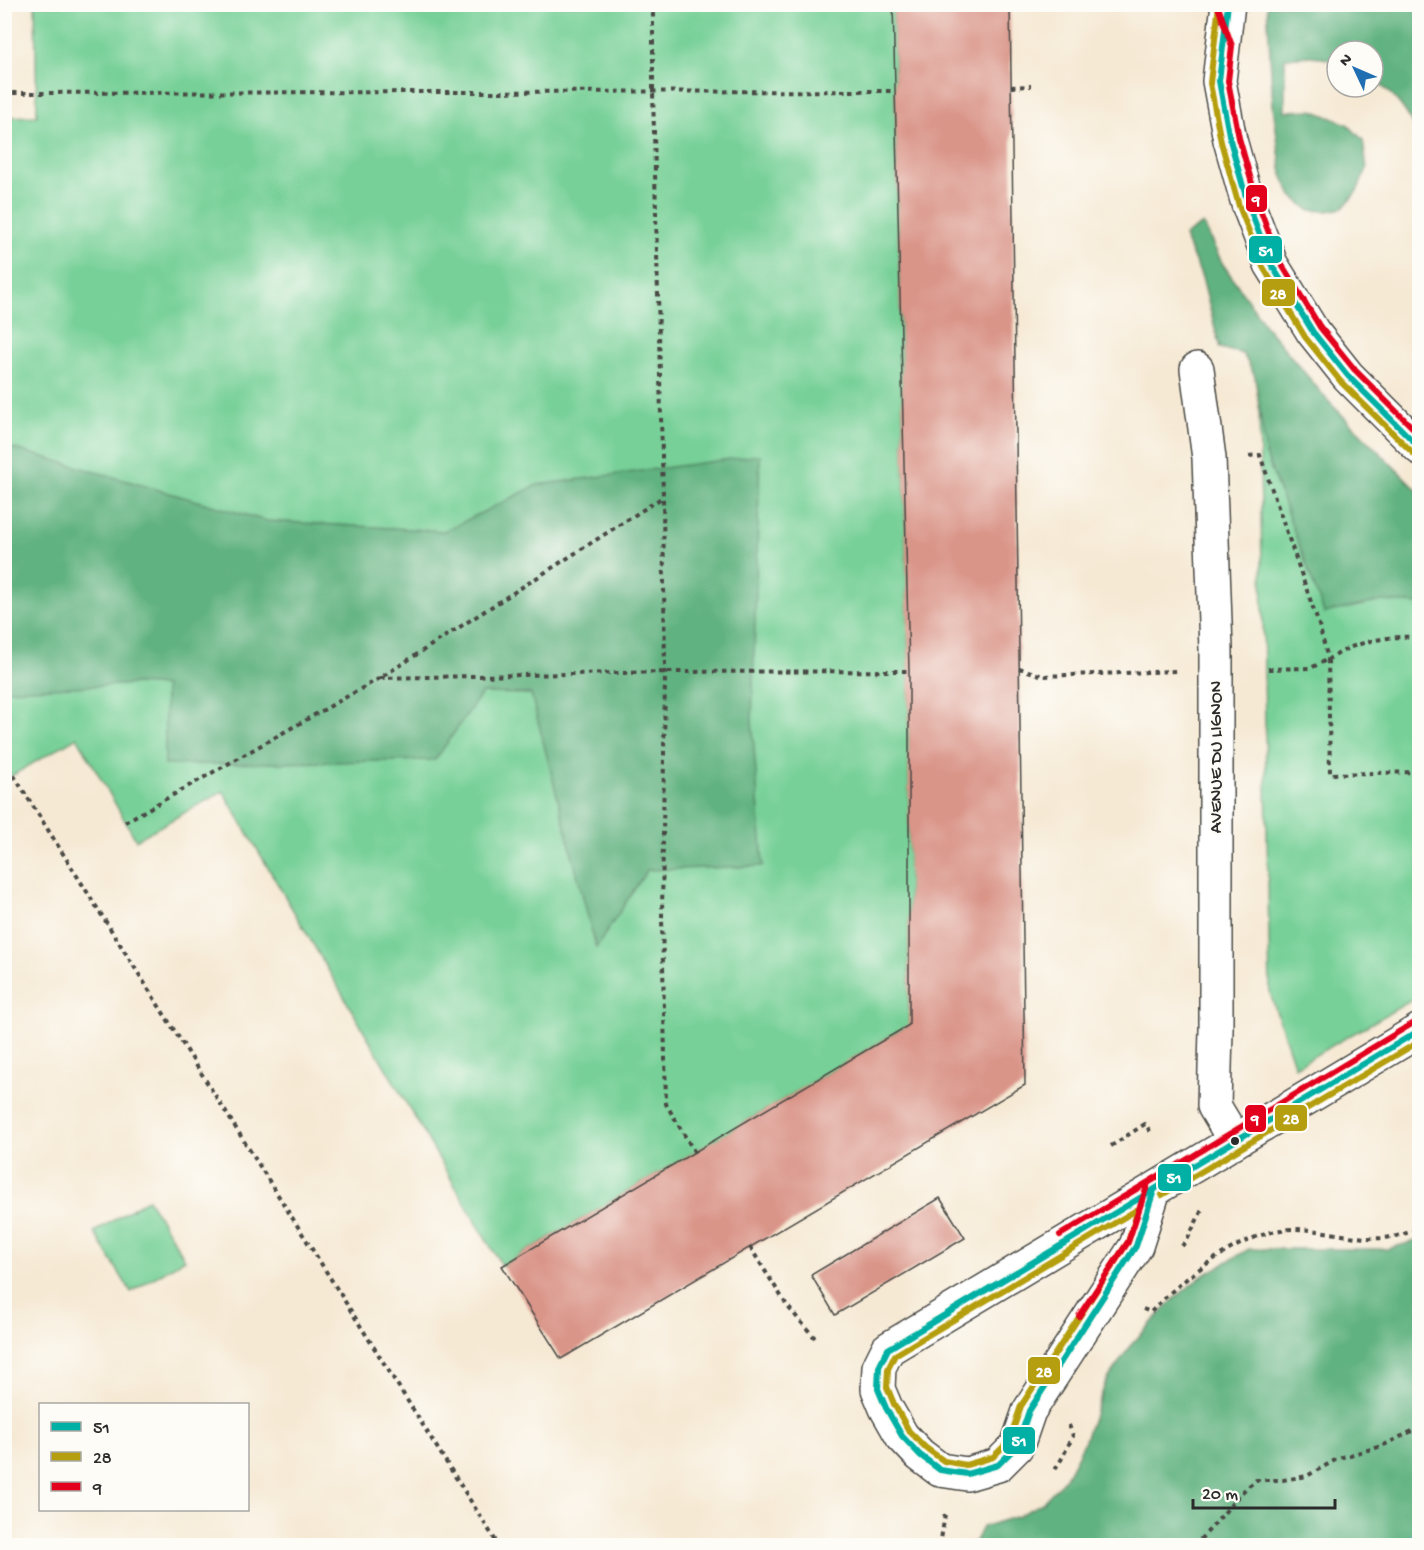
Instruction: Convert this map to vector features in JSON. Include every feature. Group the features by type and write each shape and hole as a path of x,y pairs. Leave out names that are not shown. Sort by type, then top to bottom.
{"street":[{"path":"1207,4 1223,47"},
{"path":"1228,4 1220,81 1230,140 1248,204 1271,264 1313,332 1341,367 1419,448"},
{"name":"AVENUE DU LIGNON","path":"1197,369 1209,458 1217,669 1214,1106 1235,1141"},
{"path":"1154,1190 1136,1246 1029,1411 1017,1446 998,1465 967,1474 940,1470 920,1455 902,1436 878,1389 879,1367 888,1349 1419,1030"}],"path":[{"path":"653,4 663,497 665,672 662,918 666,1104 694,1153"},
{"path":"1011,87 1031,86"},
{"path":"4,93 895,91"},
{"path":"1209,458 1260,455 1320,625 1328,659 1330,774 1419,772"},
{"path":"125,822 380,678 663,497"},
{"path":"1268,669 1311,668 1349,648 1378,640 1409,636 1419,638"},
{"path":"1019,668 1043,676 1176,671"},
{"path":"380,678 665,672 909,671"},
{"path":"4,760 499,1545"},
{"path":"1111,1146 1145,1124 1152,1134"},
{"path":"1137,1306 1151,1312 1176,1287 1199,1269 1235,1246 1276,1232 1294,1229 1385,1238 1419,1228"},
{"path":"750,1247 788,1307 815,1338"},
{"path":"1194,1545 1241,1493 1256,1480 1283,1480 1307,1476 1339,1458 1382,1446 1419,1426"},
{"path":"940,1545 945,1512"}],"green space":[{"path":"35,5 893,5 909,671 909,1025 502,1266 223,791 136,840 77,737 5,780 4,117 37,116"},
{"path":"1267,5 1419,5 1419,150 1414,129 1406,112 1385,89 1385,39 1325,39 1325,59 1312,56 1285,58 1285,111 1312,110 1347,124 1363,140 1367,169 1357,191 1343,208 1328,211 1309,210 1292,196 1282,175 1273,106"},
{"path":"1203,224 1222,263 1267,328 1329,402 1419,492 1419,996 1295,1067 1270,993 1259,406 1255,376 1243,354 1220,348 1202,277 1184,236"},
{"path":"1203,224 1222,263 1267,328 1329,402 1419,492 1419,604 1383,601 1324,613 1266,455 1255,376 1243,354 1220,348 1202,277 1184,236"},
{"path":"5,446 267,521 445,531 537,485 760,455 752,721 763,866 647,870 596,948 531,694 482,693 435,760 165,765 165,686 138,684 5,690"},
{"path":"148,1199 185,1259 131,1292 94,1232"},
{"path":"1419,1240 1419,1545 973,1545 982,1527 1018,1516 1042,1503 1065,1479 1083,1445 1106,1382 1130,1346 1175,1298 1202,1276 1249,1249 1387,1249"}],"building":[{"path":"893,4 1010,4 1025,1085 561,1359 502,1266 909,1025 909,671"},
{"path":"940,1198 965,1238 835,1315 811,1275"}],"waterway":[{"path":"1411,1546 1420,1537"}],"transit line":[{"name":"9","path":"1217,4 1232,46 1228,81 1239,138 1257,201 1279,260 1320,327 1355,370 1420,435"},
{"name":"28","path":"1219,4 1210,83 1221,142 1239,206 1263,267 1305,337 1341,382 1414,454"},
{"name":"51","path":"1228,4 1219,81 1230,140 1248,204 1271,264 1313,332 1348,376 1420,448"},
{"name":"9","path":"1079,1316 1128,1242 1148,1183 1415,1022"},
{"name":"51","path":"1154,1190 1136,1246 1029,1411 1017,1446 998,1465 967,1474 940,1470 920,1455 902,1436 878,1389 879,1367 888,1349 1420,1030"},
{"name":"28","path":"1162,1195 1420,1041"},
{"name":"9","path":"1060,1235 1165,1172"},
{"name":"28","path":"1138,1209 1128,1242 1021,1406 1009,1441 993,1457 966,1465 944,1461 926,1448 909,1431 887,1387 888,1369 895,1355 1138,1209"}]}
